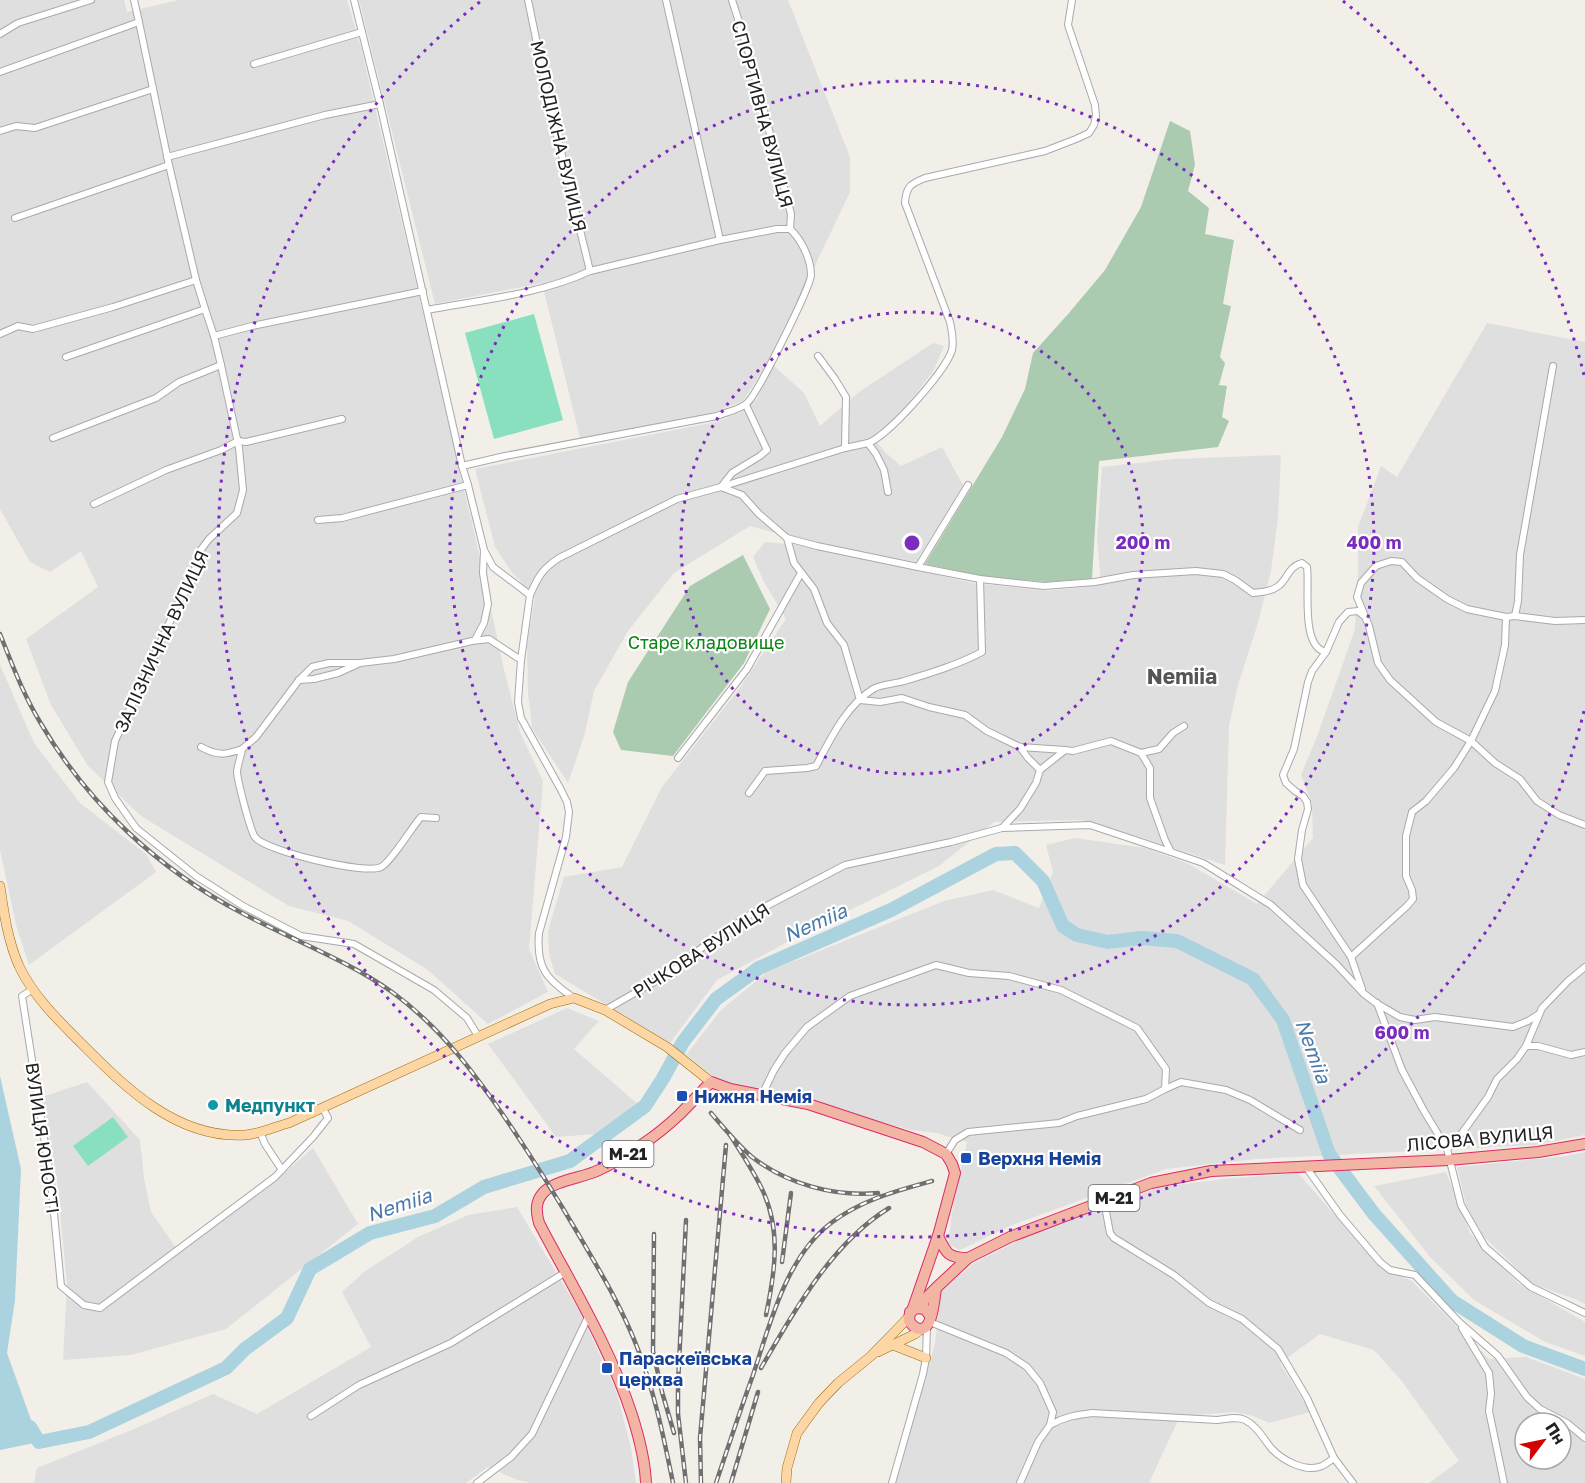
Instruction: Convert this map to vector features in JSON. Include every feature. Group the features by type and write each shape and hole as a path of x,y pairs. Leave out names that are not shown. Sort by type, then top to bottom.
{"highway":[{"path":"711,1082 730,1089 808,1104 838,1113 923,1142 946,1154 955,1173 938,1236 922,1280 923,1315"},
{"name":"М-21","path":"646,1483 636,1430 623,1389 589,1315 539,1223 536,1208 542,1193 553,1186 599,1170 628,1153 678,1116 711,1082"},
{"name":"ЛІСОВА ВУЛИЦЯ","path":"1306,1167 1378,1163 1448,1155 1538,1152 1585,1144"},
{"name":"М-21","path":"923,1315 936,1288 968,1258 1010,1237 1151,1183 1211,1171 1306,1167"},
{"path":"938,1236 945,1251 950,1255 956,1258 968,1258"},
{"path":"922,1280 923,1315"},
{"path":"923,1315 936,1288"}],"main road":[{"path":"0,886 11,945 20,969 47,1007 103,1065 148,1104 187,1125 206,1131 245,1135 289,1123 550,1004 574,998 605,1010 667,1047 711,1082"},
{"path":"871,1356 915,1334 923,1315"},
{"path":"786,1483 797,1433 825,1396 923,1315"},
{"path":"893,1345 926,1358"}],"street":[{"path":"0,34 18,23 90,0"},
{"name":"ЗАЛІЗНИЧНА ВУЛИЦЯ","path":"134,0 196,280 221,365 237,441 243,490 237,513 209,539 200,551 192,580 115,741 108,782 115,798 136,828 196,876 243,906 301,936 354,944 434,990 467,1018 478,1036"},
{"path":"354,0 428,310 462,466 484,550 493,567 530,595"},
{"name":"МОЛОДІЖНА ВУЛИЦЯ","path":"528,0 549,102 590,271"},
{"path":"666,0 720,240"},
{"name":"СПОРТИВНА ВУЛИЦЯ","path":"732,0 748,50 791,214 790,229"},
{"path":"574,998 557,986 541,966 538,949 539,933 566,837 569,812 560,788 521,718 518,702 530,595 537,578 546,567 559,558 677,499 868,443 899,420 947,363 952,348 950,322 905,203 905,193 910,185 925,178 1045,151 1089,133 1096,116 1095,105 1068,25 1072,0"},
{"path":"0,72 139,22"},
{"path":"254,64 362,32"},
{"path":"0,131 16,126 35,128 153,89"},
{"path":"167,157 325,115 380,104"},
{"path":"15,218 169,165"},
{"name":"СПОРТИВНА ВУЛИЦЯ","path":"428,310 545,287 571,280 590,271 720,240 777,229 790,229 797,235 807,257 811,276 756,392 746,405"},
{"path":"0,334 18,326 33,328 102,310 196,280"},
{"path":"214,336 423,291"},
{"path":"66,357 205,309"},
{"path":"818,356 846,398 845,448"},
{"path":"53,438 156,398 179,382 221,365"},
{"path":"1515,616 1520,555 1553,366"},
{"path":"462,466 717,416 746,405 766,450 732,473 721,487"},
{"path":"94,504 166,470 221,450 237,441 246,442 342,419"},
{"path":"868,443 884,470 888,492"},
{"path":"318,520 342,518 468,485"},
{"path":"918,567 968,485"},
{"path":"721,487 742,495 759,514 787,538 980,579 1044,586 1095,582 1134,575 1196,571 1223,574 1252,593 1279,586 1294,566 1302,563 1307,567 1311,636 1319,651 1326,652"},
{"path":"787,538 794,563 814,589 827,624 844,645 860,700"},
{"path":"476,640 484,623 488,604 483,573 484,550"},
{"path":"1585,620 1555,621 1506,617 1467,609 1447,599 1417,578 1402,562 1391,561 1376,566 1361,583 1357,597 1369,626 1378,663 1390,680 1436,722 1471,741 1495,763 1520,778 1537,801 1559,815 1585,825"},
{"path":"678,758 747,669 801,573"},
{"path":"749,793 765,771 816,766 833,734 851,708 875,687 928,675 962,663 982,652 980,579"},
{"path":"1363,993 1351,957 1303,885 1298,859 1308,809 1307,802 1286,783 1283,775 1294,749 1312,671 1326,652 1339,622 1348,612 1358,611 1364,616"},
{"path":"1351,957 1413,899 1406,876 1406,836 1412,812 1426,801 1454,768 1471,741 1495,691 1505,645 1506,617"},
{"path":"201,747 214,754 228,754 242,749 256,737 299,680 312,667 329,663 360,663 394,659 489,639 521,660"},
{"path":"299,680 338,673 360,663"},
{"path":"860,700 880,702 902,698 928,707 965,715 987,731 1020,747 1073,751 1111,741 1142,753 1159,749 1173,733 1184,726"},
{"path":"1020,747 1040,770"},
{"path":"242,749 237,772 249,823 256,838 268,847 323,862 357,869 373,869 381,867 388,861 421,817 436,818"},
{"path":"1002,828 1020,809 1040,770 1065,750"},
{"path":"1142,753 1150,768 1150,798 1171,852"},
{"name":"РІЧКОВА ВУЛИЦЯ","path":"605,1010 668,974 751,914 845,865 951,842 1002,828 1090,825 1203,863 1271,905 1336,964 1363,993 1400,1017 1414,1020 1435,1017 1513,1027 1539,1014"},
{"path":"762,1095 785,1053 807,1027 850,996 936,965 969,973 1010,976 1061,990 1137,1028 1166,1069 1165,1089"},
{"path":"1448,1155 1488,1097 1497,1079 1517,1059 1526,1046 1542,1008 1585,967"},
{"name":"ВУЛИЦЯ ЮНОСТІ","path":"33,989 22,996 51,1182 62,1286 84,1305 100,1308 275,1177 328,1118 322,1107"},
{"path":"1376,1003 1402,1070 1448,1155 1461,1205 1485,1247 1532,1287 1585,1313"},
{"path":"1526,1046 1538,1046 1571,1055 1585,1052"},
{"path":"946,1154 955,1140 968,1132 1059,1123 1077,1116 1146,1099 1181,1082 1227,1090 1250,1100 1300,1130"},
{"path":"261,1132 265,1144 282,1170"},
{"path":"1306,1167 1340,1215 1380,1262 1390,1270 1415,1275 1459,1322 1498,1356 1527,1396 1540,1409 1567,1424 1585,1438"},
{"path":"1104,1201 1110,1233 1114,1238 1174,1275 1209,1302 1242,1319 1278,1349 1307,1398 1334,1458 1353,1483"},
{"path":"311,1416 358,1385 451,1343 566,1272"},
{"path":"477,1483 511,1457 532,1434 589,1315"},
{"path":"892,1483 926,1358 923,1315 1006,1353 1028,1367 1040,1383 1053,1412 1050,1425 1038,1442 1020,1483"},
{"path":"1459,1322 1489,1373 1491,1394 1489,1411 1504,1483"},
{"path":"1050,1425 1072,1415 1092,1413 1207,1420 1238,1418 1256,1428 1278,1455 1292,1463 1307,1468 1320,1467 1334,1458"}],"shaded area":[{"path":"0,0 124,0 127,12 179,0 347,0 361,47 505,674 520,732 543,781 529,949 548,992 488,1024 428,970 348,921 289,906 141,816 88,766 51,705 26,639 98,587 81,551 50,572 30,562 0,509"},
{"path":"359,0 788,0 850,157 850,192 772,356 743,401 699,418 580,438 542,283 435,304"},
{"path":"1487,323 1585,342 1585,1135 1535,1145 1256,1159 1166,1169 1010,1226 960,1250 948,1244 953,1206 967,1142 735,1086 714,1077 686,1055 721,1010 767,972 944,901 993,890 1039,908 1053,872 1046,845 1075,838 1145,848 1187,863 1257,904 1313,838 1312,804 1301,775 1355,629 1358,527 1381,466 1397,477"},
{"path":"933,343 944,346 934,370 903,411 874,438 884,451 901,466 942,447 963,485 916,562 816,544 750,526 674,573 628,631 594,691 585,733 568,783 532,728 528,693 527,646 535,598 511,571 495,547 475,469 716,422 741,412 757,399 773,365 804,393 820,426 859,392"},
{"path":"1281,455 1278,518 1271,571 1258,623 1238,685 1229,726 1225,865 1081,820 994,822 939,866 810,930 717,980 670,1043 555,974 549,954 548,931 564,877 622,867 662,787 739,689 786,619 763,580 753,557 765,542 797,545 843,554 973,583 1048,591 1101,585 1097,538 1102,467 1175,459"},
{"path":"0,665 34,743 80,803 146,854 156,872 29,965 16,925 0,850"},
{"path":"567,1008 599,1021 574,1049 640,1106 597,1134 556,1137 488,1044"},
{"path":"87,1082 140,1140 151,1212 179,1252 280,1177 313,1148 358,1224 226,1329 131,1355 63,1360 67,1284 57,1180 42,1097"},
{"path":"1585,1152 1585,1304 1533,1284 1484,1237 1466,1205 1457,1167 1567,1156"},
{"path":"1446,1172 1470,1233 1518,1283 1585,1322 1585,1356 1545,1342 1474,1300 1430,1257 1374,1186"},
{"path":"1298,1173 1380,1267 1412,1281 1489,1359 1526,1357 1585,1379 1585,1483 1429,1483 1459,1461 1401,1380 1374,1350 1320,1334 1280,1363 1310,1412 1269,1423 1235,1412 1180,1416 1149,1483 895,1483 935,1343 941,1290 974,1263 1026,1237 1159,1187"},
{"path":"517,1207 581,1314 616,1390 631,1448 636,1483 530,1483 488,1467 466,1483 34,1483 37,1468 213,1394 257,1414 371,1347 342,1292 364,1272 418,1237 468,1215"}],"green space":[{"path":"1170,121 1190,131 1195,165 1188,191 1209,208 1205,234 1234,240 1223,304 1231,306 1220,357 1225,363 1219,385 1227,386 1222,417 1229,421 1218,447 1099,461 1092,579 1046,582 985,577 925,564 1002,437 1025,389 1033,353 1105,270 1141,207"},
{"path":"534,314 563,420 494,439 465,333"},
{"name":"Старе кладовище","path":"743,555 770,609 744,663 673,756 621,750 613,732 628,682 690,586"},
{"path":"113,1117 128,1137 88,1166 73,1146"}],"water":[{"path":"0,1076 21,1169 15,1300 7,1353 39,1442 0,1450"}],"pier":[{"path":"524,1141 563,1202 557,1205 519,1144"}],"waterway":[{"name":"Nemiia","path":"30,1427 39,1442 89,1432 226,1368 245,1349 287,1318 310,1269 370,1233 435,1216 484,1187 570,1161 645,1106 683,1042 716,999 759,968 891,910 996,854 1015,853 1043,881 1063,926 1077,935 1108,942 1141,938 1177,941 1253,979 1283,1020 1329,1154 1374,1214 1452,1301 1523,1346 1585,1369"}],"railway":[{"path":"0,634 28,701 59,752 103,807 128,832 154,855 211,896 356,970 392,992 428,1022 459,1056 514,1131 546,1181 618,1305 633,1336 650,1384 673,1483"},
{"path":"711,1113 752,1157 780,1175 812,1187 828,1190 861,1194 878,1193"},
{"path":"730,1135 761,1187 772,1219 775,1251 766,1315"},
{"path":"701,1483 700,1438 726,1145"},
{"path":"716,1483 773,1313 802,1254 815,1237 854,1208 932,1181"},
{"path":"782,1262 791,1193"},
{"path":"761,1368 801,1302 832,1259 868,1223 889,1208"},
{"path":"686,1220 678,1414 686,1483"},
{"path":"654,1234 653,1351 674,1433"},
{"path":"731,1483 758,1392"}],"place":[{"name":"Нижня Немія","path":"682,1096"},
{"name":"Медпункт","path":"213,1105"},
{"name":"Верхня Немія","path":"966,1158"},
{"name":"Параскеївська церква","path":"607,1368"}],"district":[{"name":"Nemiia","path":"1182,676"}]}
